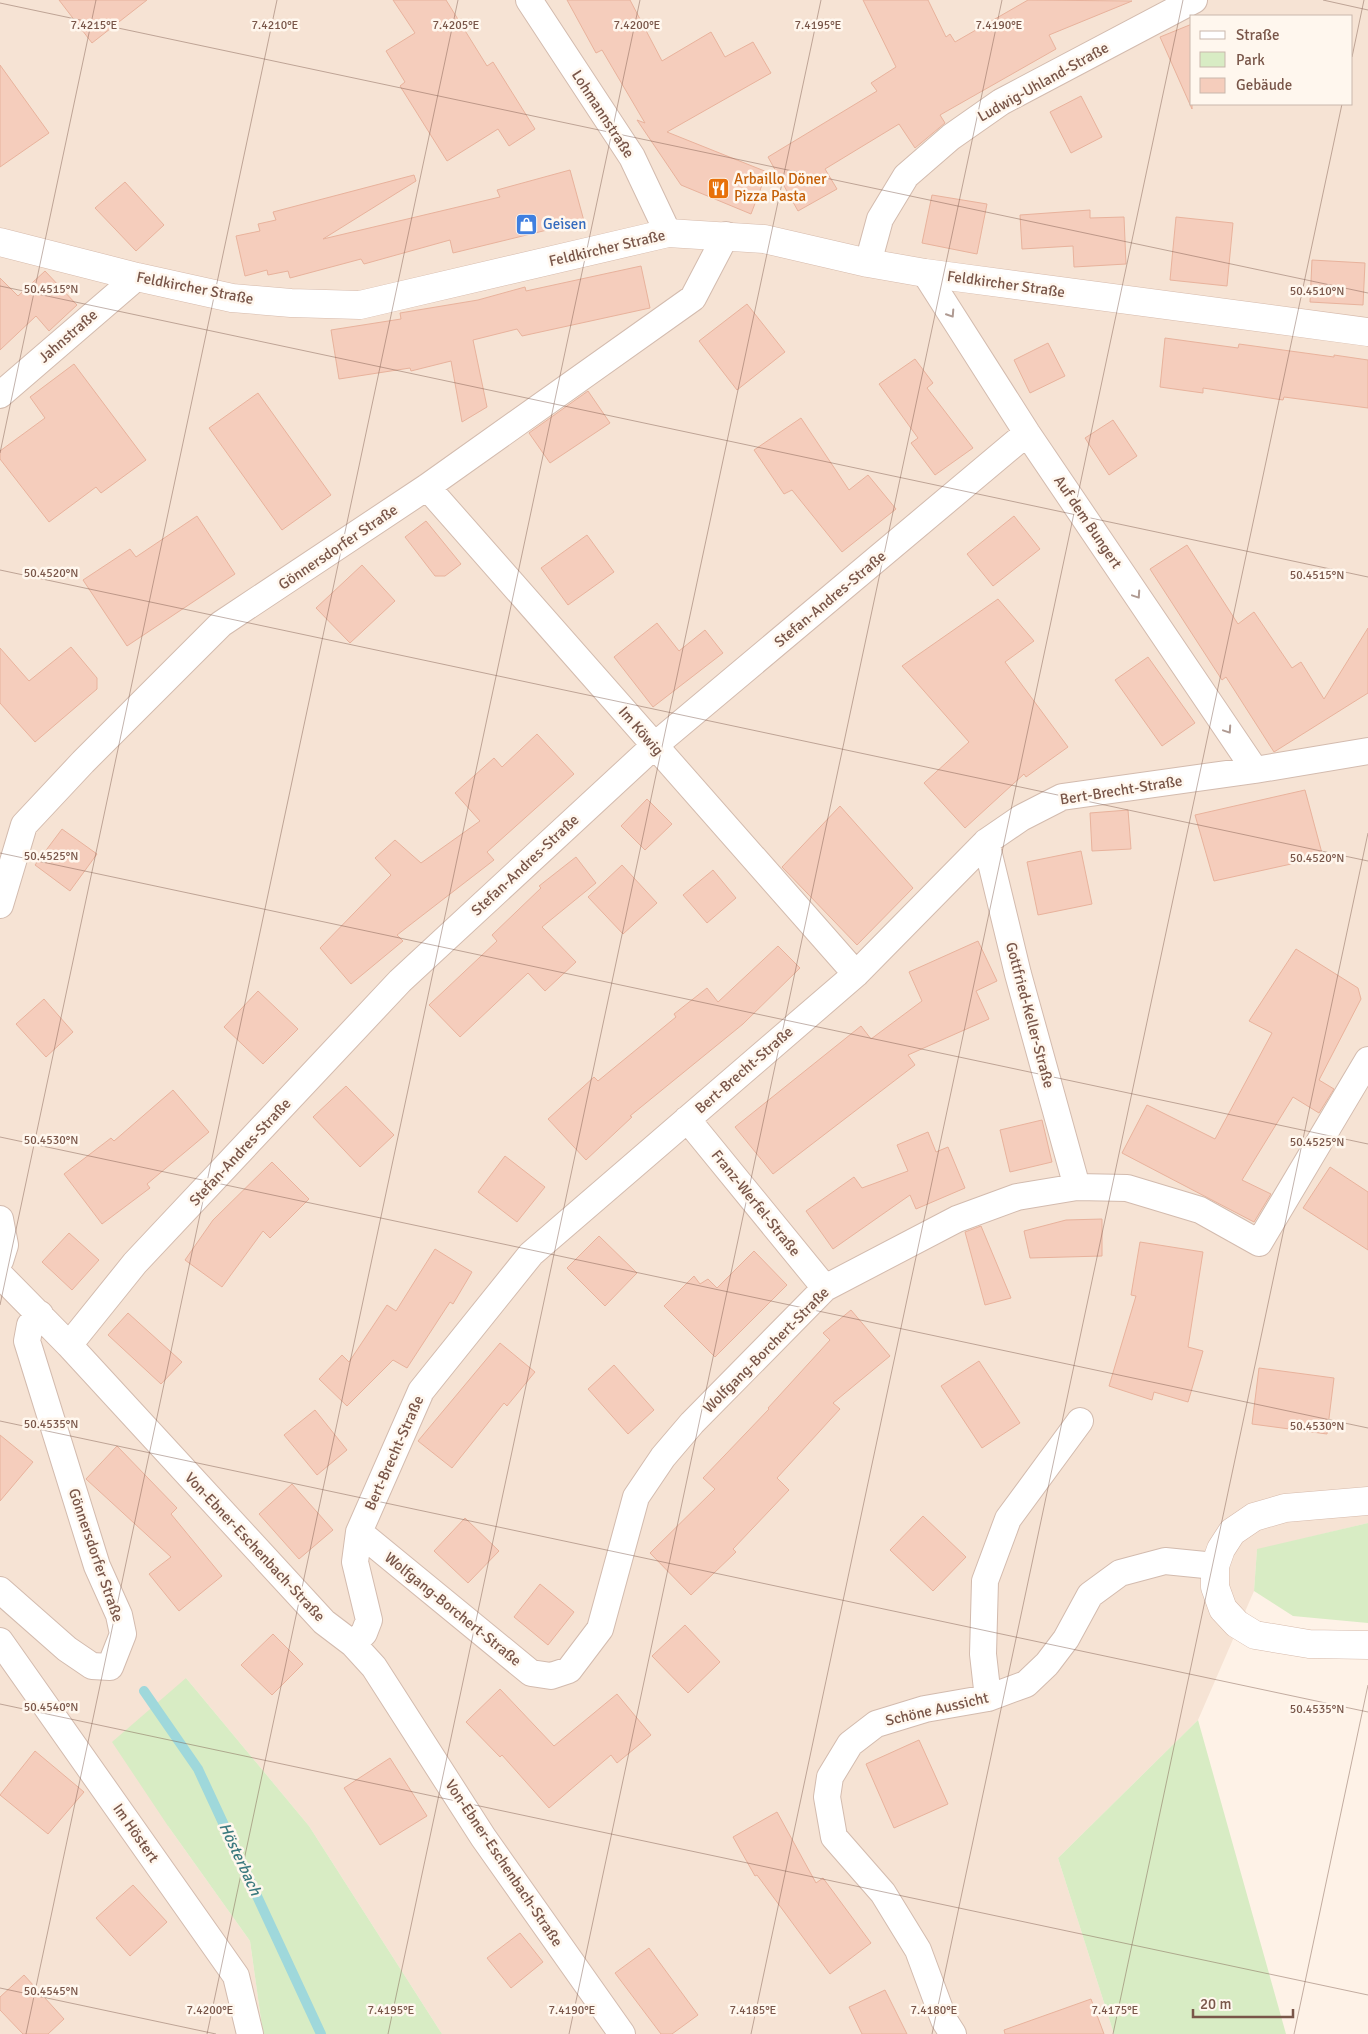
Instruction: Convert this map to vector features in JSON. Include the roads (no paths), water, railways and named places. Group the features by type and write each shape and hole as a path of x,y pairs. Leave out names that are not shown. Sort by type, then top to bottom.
{"street":[{"name":"Lohmannstraße","path":"530,0 632,157 668,233"},
{"name":"Ludwig-Uhland-Straße","path":"868,263 880,219 906,176 951,136 1001,102 1194,0"},
{"name":"Feldkircher Straße","path":"0,242 137,277 232,298 291,303 360,305 668,233 726,235 764,239 868,263 925,273 1368,332"},
{"name":"Gönnersdorfer Straße","path":"0,904 24,825 83,762 221,624 427,487 693,298 726,235"},
{"name":"Auf dem Bungert","path":"925,273 1027,433 1255,770"},
{"name":"Jahnstraße","path":"0,395 137,277"},
{"name":"Stefan-Andres-Straße","path":"69,1345 135,1263 400,981 654,746 1027,433"},
{"name":"Im Köwig","path":"427,487 856,974"},
{"name":"Bert-Brecht-Straße","path":"354,1644 364,1633 369,1620 355,1562 359,1532 421,1391 531,1254 856,974 986,842 1021,818 1062,797 1255,770 1368,751"},
{"name":"Gottfried-Keller-Straße","path":"986,842 1018,974 1077,1187"},
{"name":"Wolfgang-Borchert-Straße","path":"359,1532 531,1673 551,1676 569,1670 600,1629 636,1498 664,1457 692,1423 826,1288 957,1218 1017,1197 1077,1187 1127,1188 1200,1210 1260,1243 1368,1060"},
{"name":"Franz-Werfel-Straße","path":"687,1119 826,1288"},
{"path":"0,1219 5,1246 0,1261"},
{"name":"Von-Ebner-Eschenbach-Straße","path":"0,1275 69,1345 324,1622 354,1644 374,1667 483,1837 622,2034"},
{"name":"Gönnersdorfer Straße","path":"0,1590 67,1649 92,1666 110,1667 123,1634 119,1615 97,1566 27,1341 30,1324 40,1314"},
{"path":"988,1698 983,1654 985,1582 1008,1519 1080,1421"},
{"path":"1368,1501 1285,1508 1254,1517 1232,1532 1221,1549 1215,1566 1215,1587 1223,1609 1237,1624 1255,1635 1309,1644 1368,1645"},
{"name":"Schöne Aussicht","path":"953,2034 944,2020 918,1950 883,1893 834,1837 827,1797 830,1777 850,1744 876,1724 925,1709 988,1698 1026,1684 1048,1664 1066,1640 1090,1595 1120,1573 1165,1561 1215,1566"},
{"name":"Im Höstert","path":"0,1641 236,1976 250,2034"}],"waterway":[{"name":"Hösterbach","path":"144,1691 198,1769 321,2034"}],"place":[{"name":"Arbaillo Döner Pizza Pasta","path":"718,188"},
{"name":"Geisen","path":"527,224"}]}
